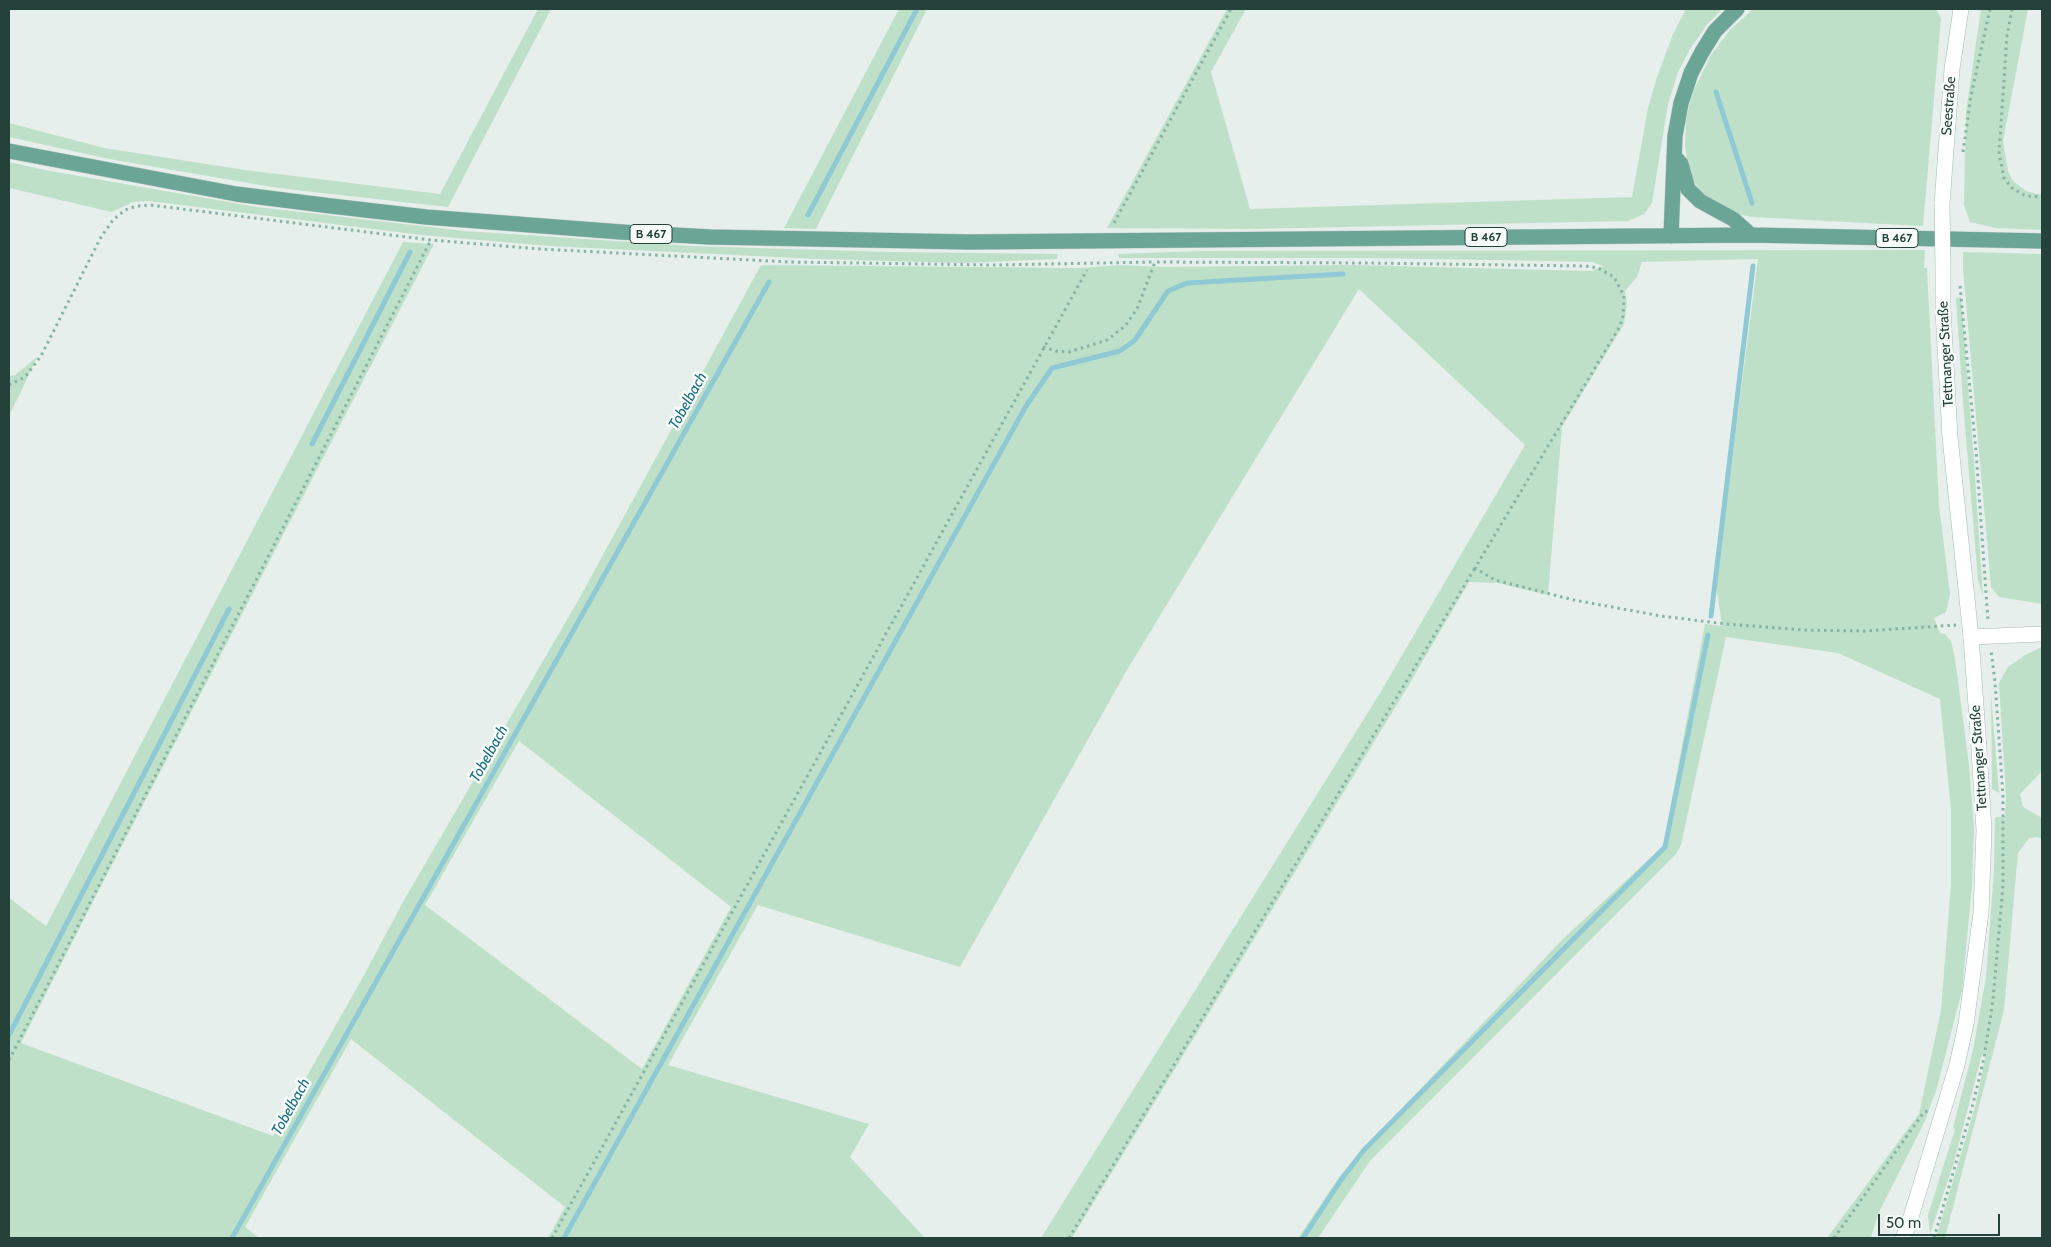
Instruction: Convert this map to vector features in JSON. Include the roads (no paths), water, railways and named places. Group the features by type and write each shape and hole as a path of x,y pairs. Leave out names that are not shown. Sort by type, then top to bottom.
{"main road":[{"path":"1672,236 1675,136 1681,103 1691,73 1715,31 1737,9"},
{"name":"Seestraße","path":"1943,268 1942,204 1952,69 1961,9"},
{"name":"B 467","path":"9,151 236,194 322,205 426,217 670,235 799,240 969,242 1751,235 2042,242"},
{"path":"1674,156 1681,164 1688,189 1700,201 1733,219 1751,235"},
{"name":"Tettnanger Straße","path":"1903,1238 1945,1105 1966,1024 1981,913 1984,830 1970,630 1950,437 1943,268"},
{"path":"1970,630 1989,635 2042,634"}],"waterway":[{"name":"Tobelbach","path":"808,215 917,9"},
{"path":"1716,92 1752,203"},
{"path":"312,444 410,252"},
{"path":"1711,616 1753,266"},
{"path":"564,1238 1026,406 1052,368 1120,351 1135,340 1168,291 1187,283 1343,274"},
{"name":"Tobelbach","path":"232,1238 769,282"},
{"path":"9,1035 229,609"},
{"path":"1303,1238 1341,1180 1364,1150 1665,847 1708,635"}]}
